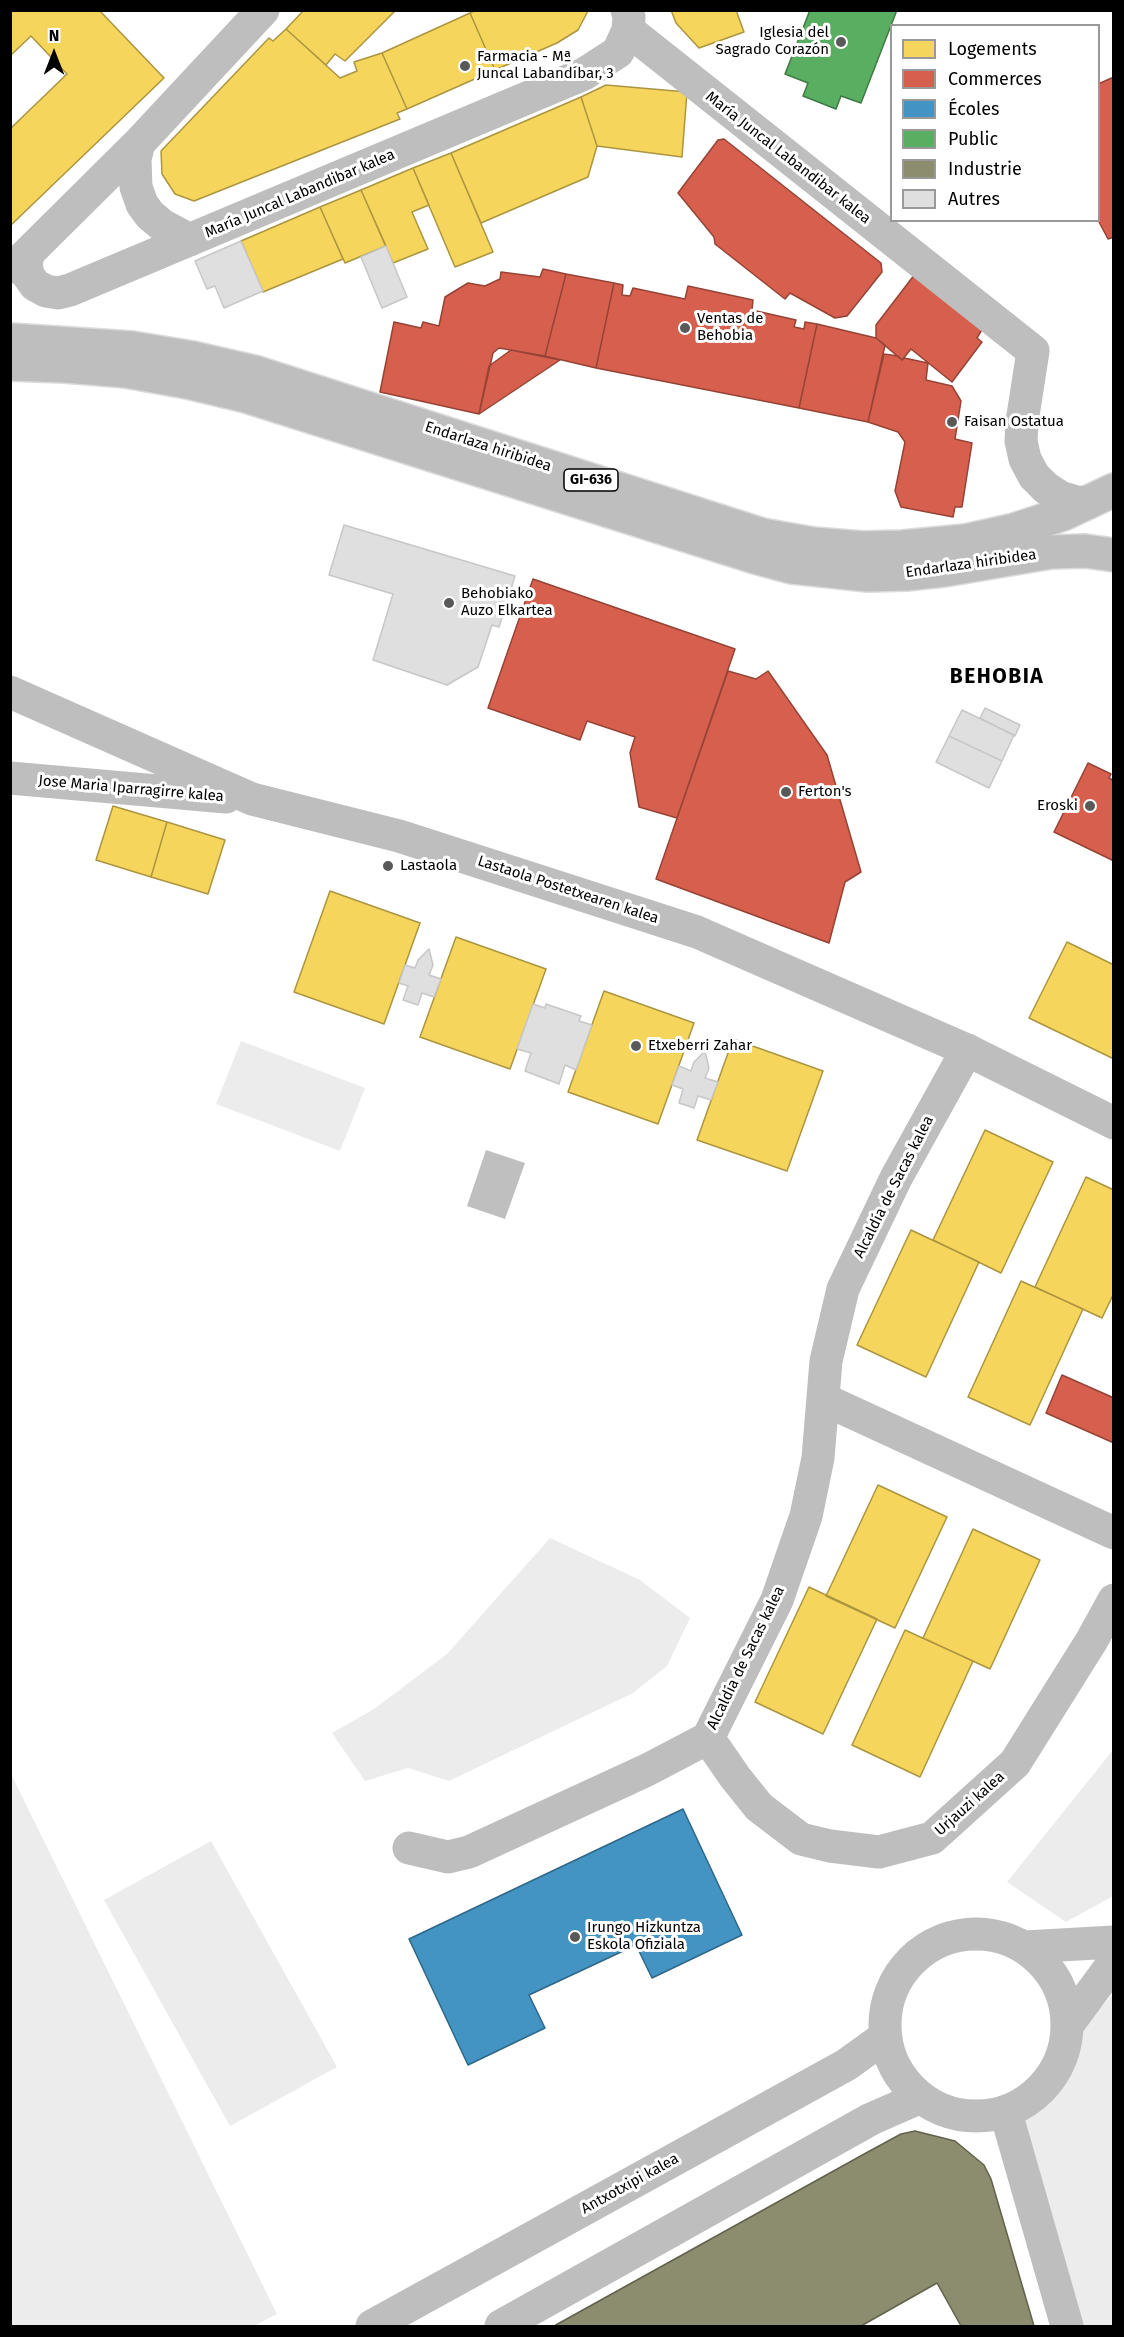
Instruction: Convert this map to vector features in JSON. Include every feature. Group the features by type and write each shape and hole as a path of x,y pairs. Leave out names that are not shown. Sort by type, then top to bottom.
{"street":[{"name":"María Juncal Labandibar kalea","path":"20,262 263,10"},
{"name":"María Juncal Labandibar kalea","path":"20,262 26,263 28,275 35,285 58,294 584,74 618,52 627,20 1033,351 1022,422 1021,441 1025,459 1034,476 1046,488 1060,496 1076,502 1100,496"},
{"name":"María Juncal Labandibar kalea","path":"138,142 135,159 136,187 142,204 162,225 190,240"},
{"name":"GI-636","path":"10,340 68,354"},
{"name":"Endarlaza hiribidea","path":"68,354 132,348 193,358 254,372 762,535 813,544 892,548 965,541 1014,530 1063,514 1100,496"},
{"name":"GI-636","path":"10,364 68,354"},
{"name":"Endarlaza hiribidea","path":"68,354 126,371 246,396 744,554 792,567 859,574 906,574 1051,552 1085,551 1113,555"},
{"name":"Lastaola Postetxearen kalea","path":"10,692 252,799 399,836 697,932 967,1050 1113,1123"},
{"name":"Jose Maria Iparragirre kalea","path":"10,778 252,799"},
{"name":"Alcaldía de Sacas kalea","path":"409,1848 448,1857 469,1852 647,1770 708,1738 777,1600 806,1516 818,1458 826,1361 843,1288 896,1178 967,1050"},
{"path":"823,1399 1113,1533"},
{"name":"Urjauzi kalea","path":"708,1738 759,1807 801,1839 879,1852 932,1838 1015,1763 1092,1641 1113,1600"},
{"path":"967,1934 999,1936 1025,1947 1045,1964 1062,1992 1068,2023 1061,2062 1041,2091 1006,2113 975,2117 947,2113 919,2098 901,2079 890,2059 885,2037 887,2003 898,1976 915,1956 938,1942 967,1934"},
{"path":"1025,1947 1113,1942"},
{"path":"1068,2023 1113,1962"},
{"name":"Antxotxipi kalea","path":"372,2326 846,2065 885,2037"},
{"path":"501,2326 871,2119 919,2098"},
{"path":"1006,2113 1067,2326"}],"shaded area":[{"path":"241,1041 365,1088 340,1151 216,1104"},
{"path":"486,1150 525,1163 505,1219 467,1206"},
{"path":"550,1538 640,1580 690,1618 667,1666 633,1693 449,1781 408,1768 365,1781 332,1733 374,1709 447,1654"},
{"path":"1113,1750 1113,1896 1066,1922 1007,1882"},
{"path":"10,1772 277,2314 254,2326 11,2326"},
{"path":"211,1841 337,2067 230,2126 104,1900"},
{"path":"1113,1994 1113,2326 1053,2326 1006,2113"}],"building: Logements":[{"path":"10,10 99,10 164,78 10,226 10,129 67,74 31,36 10,56"},
{"path":"304,10 396,10 345,61 335,54 326,65 286,29"},
{"path":"476,10 588,11 578,30 557,43 495,70 470,13"},
{"path":"671,10 736,10 744,32 699,48 676,23"},
{"path":"470,13 495,70 407,109 382,53"},
{"path":"286,29 340,78 357,71 354,62 382,53 407,109 397,113 400,119 194,201 175,194 162,174 161,151 269,38 273,41"},
{"path":"606,85 687,92 682,157 597,146 581,97"},
{"path":"581,97 597,146 588,177 481,223 451,153"},
{"path":"451,153 493,252 455,267 413,168"},
{"path":"413,168 429,205 412,212 428,249 393,263 361,190"},
{"path":"361,190 386,246 345,263 320,207"},
{"path":"320,207 343,259 263,292 241,241"},
{"path":"113,806 167,822 151,877 96,860"},
{"path":"167,822 225,840 208,894 151,877"},
{"path":"330,891 420,923 384,1024 294,992"},
{"path":"456,937 546,969 510,1069 420,1037"},
{"path":"1067,942 1114,965 1114,1059 1029,1018"},
{"name":"Etxeberri Zahar","path":"604,991 694,1023 658,1124 568,1092"},
{"name":"Etxeberri Zahar","path":"733,1039 823,1071 787,1171 697,1140"},
{"path":"985,1130 1053,1162 1001,1273 933,1240"},
{"path":"1086,1177 1114,1190 1114,1293 1102,1318 1035,1287"},
{"path":"911,1230 979,1262 926,1377 857,1345"},
{"path":"1021,1281 1083,1309 1030,1425 968,1397"},
{"path":"878,1485 947,1517 895,1628 826,1596"},
{"path":"973,1529 1040,1560 990,1669 923,1638"},
{"path":"809,1587 877,1619 823,1734 755,1702"},
{"path":"905,1630 973,1661 920,1777 852,1745"}],"building: Commerces":[{"path":"1114,77 1114,237 1108,239 1099,222 1100,83"},
{"path":"724,139 881,263 882,272 847,316 835,318 790,293 785,299 715,244 714,237 678,193 718,140"},
{"path":"543,269 566,274 545,356 499,348 493,353 479,414 380,392 394,322 421,328 423,322 439,326 445,297 468,283 485,286 500,279 501,272 540,277"},
{"path":"566,274 614,283 596,368 545,356"},
{"path":"915,274 984,326 977,338 982,342 952,382 911,349 902,360 876,338 876,325"},
{"path":"614,283 623,285 622,295 630,296 633,288 685,299 688,286 753,300 752,310 796,320 794,327 804,329 805,322 817,324 799,408 596,368"},
{"path":"817,324 876,338 885,345 868,422 799,408"},
{"path":"511,350 560,360 479,414 489,366"},
{"path":"884,354 898,356 902,360 904,358 928,363 926,380 952,386 961,401 955,439 972,443 962,507 955,507 953,517 901,507 895,491 905,442 898,432 868,422"},
{"path":"533,579 735,649 677,818 639,807 630,753 635,737 587,721 580,740 488,708"},
{"path":"728,671 756,679 768,671 827,755 861,872 845,882 829,943 656,879"},
{"name":"Eroski","path":"1088,763 1111,774 1109,778 1114,781 1114,861 1054,832"},
{"path":"1062,1375 1114,1398 1114,1443 1046,1413"}],"building: Écoles":[{"name":"Irungo Hizkuntza Eskola Ofiziala","path":"683,1809 742,1935 652,1978 636,1945 529,1995 545,2028 468,2065 409,1939"}],"building: Public":[{"name":"Iglesia del Sagrado Corazón","path":"810,10 897,10 861,103 841,96 836,109 803,96 808,83 785,74"}],"building: Industrie":[{"path":"915,2131 955,2141 984,2165 991,2179 1034,2326 961,2326 937,2283 861,2326 554,2326 901,2134"}],"building: Autres":[{"path":"241,241 263,291 224,308 215,286 207,289 195,261"},
{"path":"386,246 407,297 382,308 361,257"},
{"name":"Behobiako Auzo Elkartea","path":"344,525 515,576 499,627 492,625 478,667 447,685 373,660 393,594 329,575"},
{"path":"985,708 1020,725 1015,736 980,718"},
{"path":"962,710 1014,735 1002,761 949,736"},
{"path":"949,736 1002,761 989,788 936,762"},
{"path":"429,949 433,965 429,975 441,979 434,997 422,993 418,1005 403,1000 408,986 399,983 405,965 415,968 418,960"},
{"path":"533,1004 545,1008 546,1004 581,1016 579,1021 592,1025 576,1070 565,1065 559,1084 525,1071 531,1053 517,1049"},
{"path":"705,1051 709,1068 705,1078 718,1082 711,1100 698,1096 694,1108 679,1103 683,1089 672,1085 679,1066 691,1071 694,1062"}],"place":[{"name":"Iglesia del Sagrado Corazón","path":"841,42"},
{"name":"Farmacia - Mª Juncal Labandíbar, 3","path":"465,66"},
{"name":"Ventas de Behobia","path":"685,328"},
{"name":"Faisan Ostatua","path":"952,422"},
{"name":"Behobiako Auzo Elkartea","path":"449,603"},
{"name":"Ferton's","path":"786,792"},
{"name":"Eroski","path":"1090,806"},
{"name":"Lastaola","path":"388,866"},
{"name":"Etxeberri Zahar","path":"636,1046"},
{"name":"Irungo Hizkuntza Eskola Ofiziala","path":"575,1937"}],"district":[{"name":"BEHOBIA","path":"997,677"}]}
